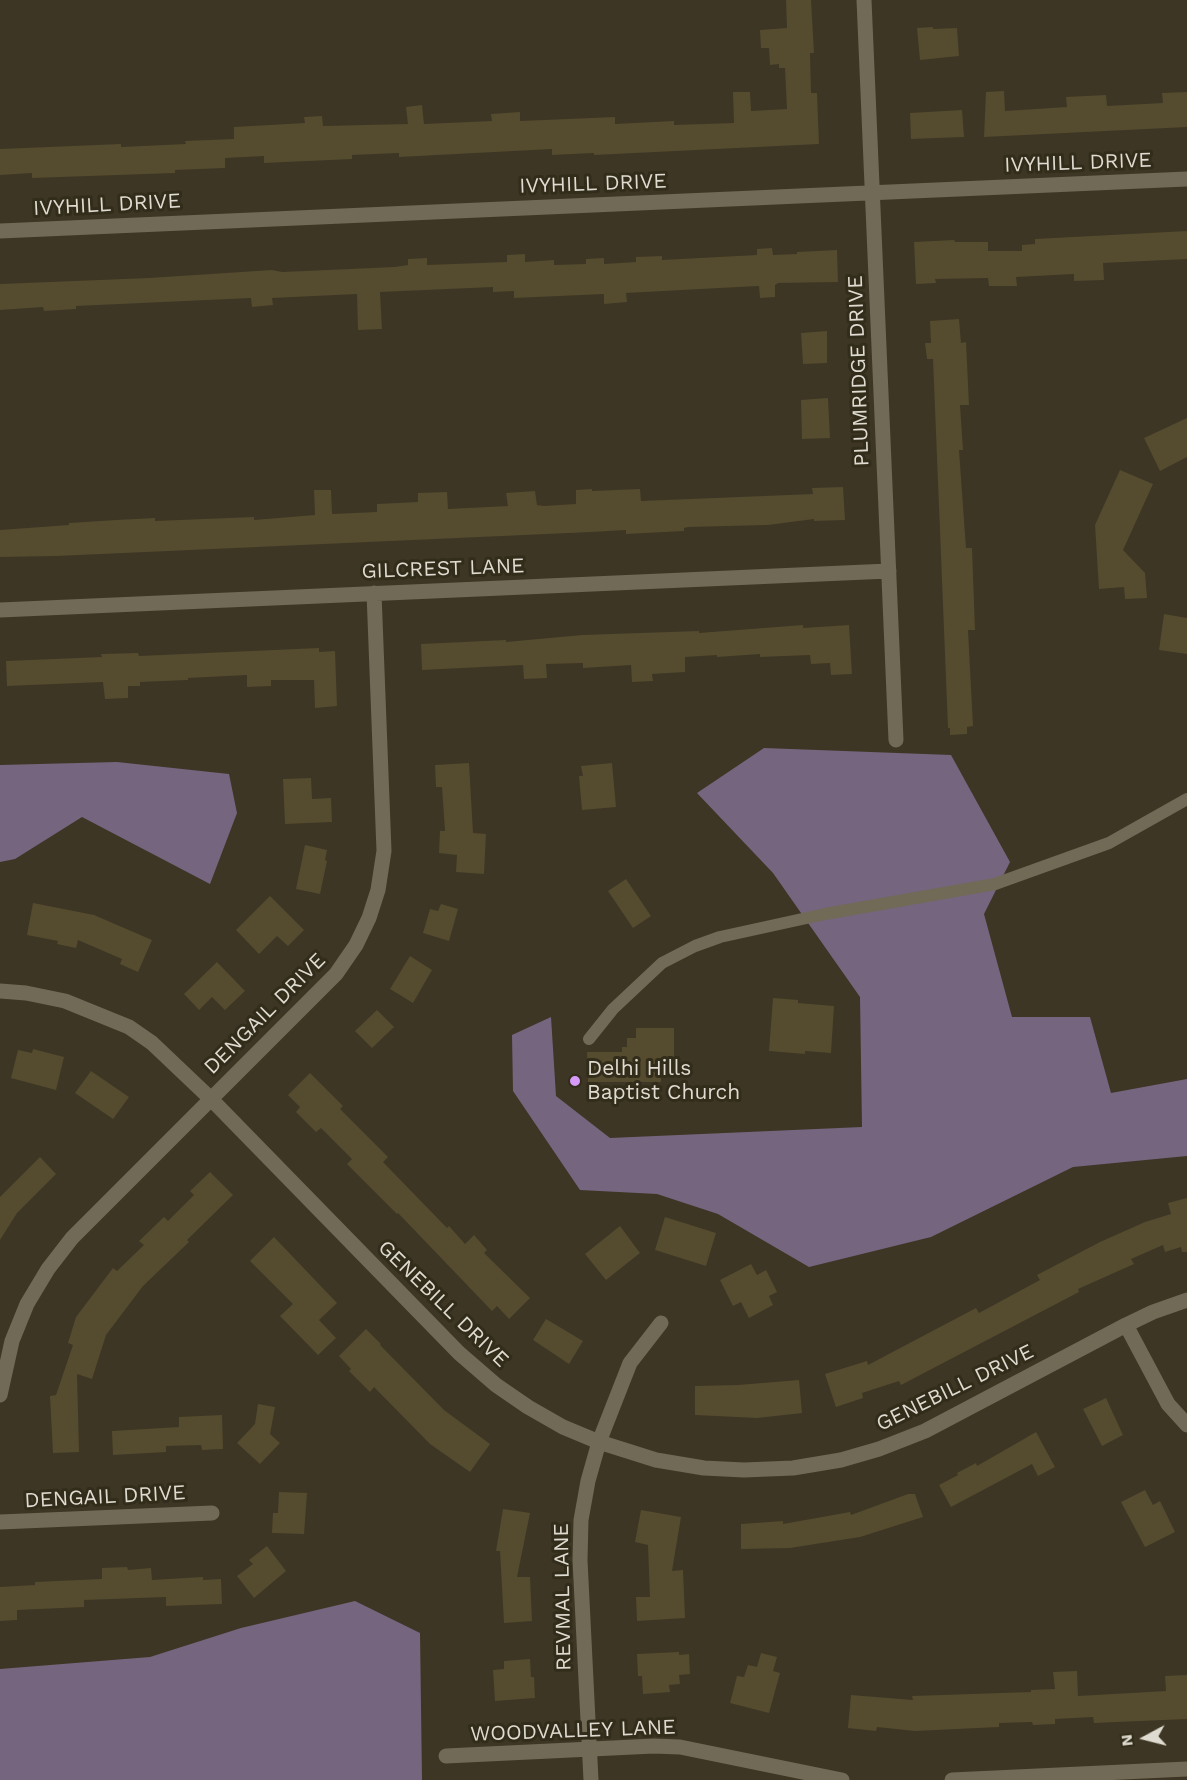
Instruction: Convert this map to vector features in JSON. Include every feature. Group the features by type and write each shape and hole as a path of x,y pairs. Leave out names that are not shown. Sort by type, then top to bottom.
{"street":[{"name":"PLUMRIDGE DRIVE","path":"864,0 896,740"},
{"name":"IVYHILL DRIVE","path":"0,231 1187,179"},
{"name":"GILCREST LANE","path":"0,610 889,571"},
{"name":"DENGAIL DRIVE","path":"0,1395 12,1341 27,1304 48,1269 72,1238 336,975 356,945 369,918 378,890 384,851 374,593"},
{"name":"GENEBILL DRIVE","path":"0,991 26,993 65,1001 129,1027 152,1043 211,1099 459,1353 496,1385 563,1427 599,1442 656,1460 704,1468 744,1470 793,1468 841,1460 879,1449 925,1431 1126,1325 1187,1300"},
{"name":"REVMAL LANE","path":"591,1780 580,1560 581,1520 588,1480 599,1442 630,1363 661,1323"},
{"path":"1126,1325 1168,1404 1187,1425"},
{"name":"DENGAIL DRIVE","path":"0,1522 212,1513"},
{"name":"WOODVALLEY LANE","path":"446,1756 680,1747 842,1780"},
{"path":"952,1780 1187,1769"}],"lane":[{"path":"590,1039 613,1009 662,963 695,946 720,937 825,914 995,884 1109,843 1187,799"}],"shaded area":[{"path":"764,748 951,755 1010,862 984,914 1012,1017 1090,1017 1111,1093 1187,1079 1187,1156 1073,1167 931,1237 809,1267 718,1214 657,1194 580,1190 513,1091 512,1035 551,1017 556,1096 610,1138 862,1127 860,997 773,873 697,793"},
{"path":"117,762 229,774 237,813 210,884 82,817 15,859 0,862 0,765"},
{"path":"355,1601 420,1633 422,1780 0,1780 0,1669 150,1657 241,1628"}],"building":[{"path":"786,0 811,0 814,53 810,53 811,93 817,93 819,144 594,155 594,153 552,155 552,149 399,157 399,153 352,155 352,159 264,163 264,156 225,158 225,168 175,170 175,173 32,178 32,173 0,175 0,149 121,144 121,147 234,139 234,127 305,123 304,117 322,116 323,126 408,124 406,107 422,105 424,124 492,121 491,114 520,112 520,121 615,117 615,124 674,121 674,125 734,123 733,92 750,92 751,111 787,109 785,68 779,68 779,64 770,65 769,48 761,48 760,30 787,28"},
{"path":"933,27 933,29 957,28 959,56 920,60 917,28"},
{"path":"1004,91 1005,111 1067,107 1066,97 1106,95 1107,106 1163,103 1162,93 1187,92 1187,127 984,137 986,92"},
{"path":"962,110 964,137 911,139 910,113"},
{"path":"1187,231 1187,259 1103,263 1104,280 1074,281 1074,274 1016,277 1017,286 989,286 988,278 935,279 936,283 916,284 914,242 954,240 955,242 988,242 988,251 1022,251 1022,245 1035,244 1035,239"},
{"path":"772,248 773,255 837,250 838,282 778,283 775,285 775,297 760,298 759,286 626,293 627,302 604,304 604,294 514,298 514,291 493,292 493,287 380,292 382,329 358,330 357,294 272,298 273,305 252,307 251,298 76,306 76,309 44,311 43,307 0,310 0,284 272,270 282,272 395,267 408,265 408,259 427,258 427,265 507,262 507,255 525,254 525,262 554,260 554,265 586,264 586,259 604,258 604,264 636,262 636,257 662,256 662,260 757,255 757,249"},
{"path":"959,319 961,343 966,342 969,405 960,405 963,450 959,450 966,548 972,548 975,630 968,630 973,726 967,727 967,734 950,735 933,359 927,359 925,343 931,343 930,321"},
{"path":"827,331 827,363 803,364 801,333"},
{"path":"828,398 830,438 802,439 801,400"},
{"path":"1187,418 1187,457 1160,471 1144,438"},
{"path":"1120,470 1153,484 1123,550 1145,573 1147,598 1125,599 1124,587 1099,589 1095,525"},
{"path":"843,487 845,520 814,521 814,519 768,525 688,527 684,528 684,531 626,534 626,530 0,557 0,530 155,518 155,521 254,517 254,520 315,515 314,490 331,490 332,514 377,512 377,504 418,502 418,493 447,492 448,509 508,506 506,493 535,491 537,505 544,506 576,504 576,490 640,489 641,501 813,494 812,488"},
{"path":"1164,614 1187,618 1187,654 1159,650"},
{"path":"803,625 803,628 849,625 852,674 831,675 830,663 811,664 810,655 760,657 760,654 685,657 685,672 652,674 653,681 632,682 631,665 583,668 583,663 546,664 547,678 524,679 523,665 422,670 421,644 506,640 506,642 582,635 699,631 699,633"},
{"path":"319,648 319,652 335,651 337,706 315,708 314,680 271,680 271,686 247,687 247,675 140,682 140,686 128,686 128,698 105,699 103,682 7,686 6,661 102,657 101,654 138,653 139,656"},
{"path":"469,763 473,833 486,834 484,874 456,872 457,855 439,853 440,831 445,831 442,787 436,787 435,765"},
{"path":"612,763 616,807 582,810 579,776 583,776 581,766"},
{"path":"311,778 312,799 331,798 332,822 285,824 283,779"},
{"path":"305,845 327,850 320,894 296,889"},
{"path":"626,879 651,916 633,928 608,891"},
{"path":"270,896 304,930 288,946 277,936 259,954 236,930"},
{"path":"33,903 94,915 152,940 138,972 120,964 122,959 78,940 76,948 57,944 58,941 27,935"},
{"path":"441,904 458,909 449,941 423,933 430,909 438,911"},
{"path":"410,956 432,970 413,1003 390,989"},
{"path":"217,962 245,991 225,1010 212,997 199,1010 184,994"},
{"path":"773,998 834,1006 831,1053 805,1051 805,1054 769,1051"},
{"path":"377,1010 394,1027 372,1048 355,1031"},
{"path":"636,1028 674,1028 674,1070 661,1070 661,1082 588,1082 587,1052 622,1052 622,1047 627,1047 627,1038 636,1038"},
{"path":"33,1049 64,1057 56,1090 11,1078 18,1050 32,1053"},
{"path":"91,1071 129,1097 113,1119 75,1093"},
{"path":"310,1073 343,1106 340,1109 388,1157 383,1162 447,1228 449,1226 465,1244 474,1235 487,1250 484,1253 530,1298 509,1319 497,1306 492,1311 398,1213 347,1164 352,1159 321,1128 316,1132 296,1112 300,1107 288,1095"},
{"path":"40,1157 56,1174 17,1213 0,1240 0,1197"},
{"path":"210,1172 233,1195 143,1286 106,1335 92,1379 77,1374 79,1452 53,1453 50,1396 56,1395 73,1345 68,1343 76,1317 113,1268 117,1271 144,1245 139,1241 164,1217 168,1221 194,1195 190,1191"},
{"path":"1187,1198 1187,1252 1182,1252 1181,1247 1165,1252 1163,1245 1131,1259 1134,1264 1078,1289 1079,1292 901,1385 899,1381 862,1393 863,1398 836,1407 825,1374 867,1361 868,1365 976,1308 979,1313 1040,1280 1037,1275 1100,1242 1145,1222 1171,1214 1168,1203"},
{"path":"665,1217 716,1233 706,1266 655,1250"},
{"path":"620,1226 640,1253 606,1280 585,1254"},
{"path":"274,1237 337,1303 319,1320 336,1338 318,1355 280,1316 293,1304 250,1261"},
{"path":"751,1264 757,1275 766,1270 777,1292 769,1296 773,1305 749,1318 741,1302 733,1306 720,1280"},
{"path":"546,1319 583,1341 569,1364 533,1340"},
{"path":"366,1329 444,1410 490,1444 470,1472 430,1444 374,1387 370,1392 349,1371 351,1369 339,1356"},
{"path":"799,1380 802,1413 757,1418 695,1415 695,1386"},
{"path":"1106,1398 1123,1435 1102,1446 1083,1409"},
{"path":"258,1404 275,1407 270,1434 280,1443 260,1464 237,1443 255,1424"},
{"path":"222,1415 223,1449 202,1450 201,1445 166,1446 166,1452 113,1455 112,1431 179,1427 179,1417"},
{"path":"1036,1432 1055,1467 1038,1476 1032,1464 951,1507 939,1485 958,1475 957,1473 976,1463 977,1466"},
{"path":"1145,1490 1153,1505 1160,1501 1175,1532 1145,1547 1121,1502"},
{"path":"279,1492 307,1493 304,1534 272,1533 273,1513 278,1513"},
{"path":"908,1494 915,1494 923,1517 860,1537 790,1548 741,1549 741,1524 783,1521 783,1524 850,1512 851,1515"},
{"path":"503,1509 530,1513 517,1577 530,1577 532,1621 504,1623 500,1551 496,1551"},
{"path":"641,1510 681,1517 672,1571 683,1570 685,1618 637,1621 636,1597 650,1597 648,1545 635,1542"},
{"path":"267,1546 286,1571 254,1598 237,1576 253,1564 249,1560"},
{"path":"127,1567 128,1570 151,1568 152,1580 203,1577 203,1580 221,1579 222,1604 166,1606 166,1597 84,1600 84,1607 17,1610 17,1620 0,1621 0,1587 35,1585 35,1582 102,1579 102,1568"},
{"path":"679,1652 679,1655 689,1654 690,1674 679,1675 680,1684 669,1685 670,1692 643,1694 642,1676 638,1676 637,1654"},
{"path":"761,1653 777,1657 773,1671 780,1673 769,1713 730,1703 737,1676 744,1677 748,1665 757,1667"},
{"path":"530,1659 535,1698 495,1701 493,1670 504,1669 504,1661"},
{"path":"1077,1671 1078,1696 1166,1691 1165,1676 1187,1675 1187,1719 1094,1723 1093,1717 1055,1719 1055,1724 999,1723 999,1727 915,1731 877,1727 876,1731 848,1728 851,1695 913,1700 912,1696 1031,1692 1031,1690 1055,1689 1053,1672"}],"place":[{"name":"Delhi Hills Baptist Church","path":"575,1081"}]}
